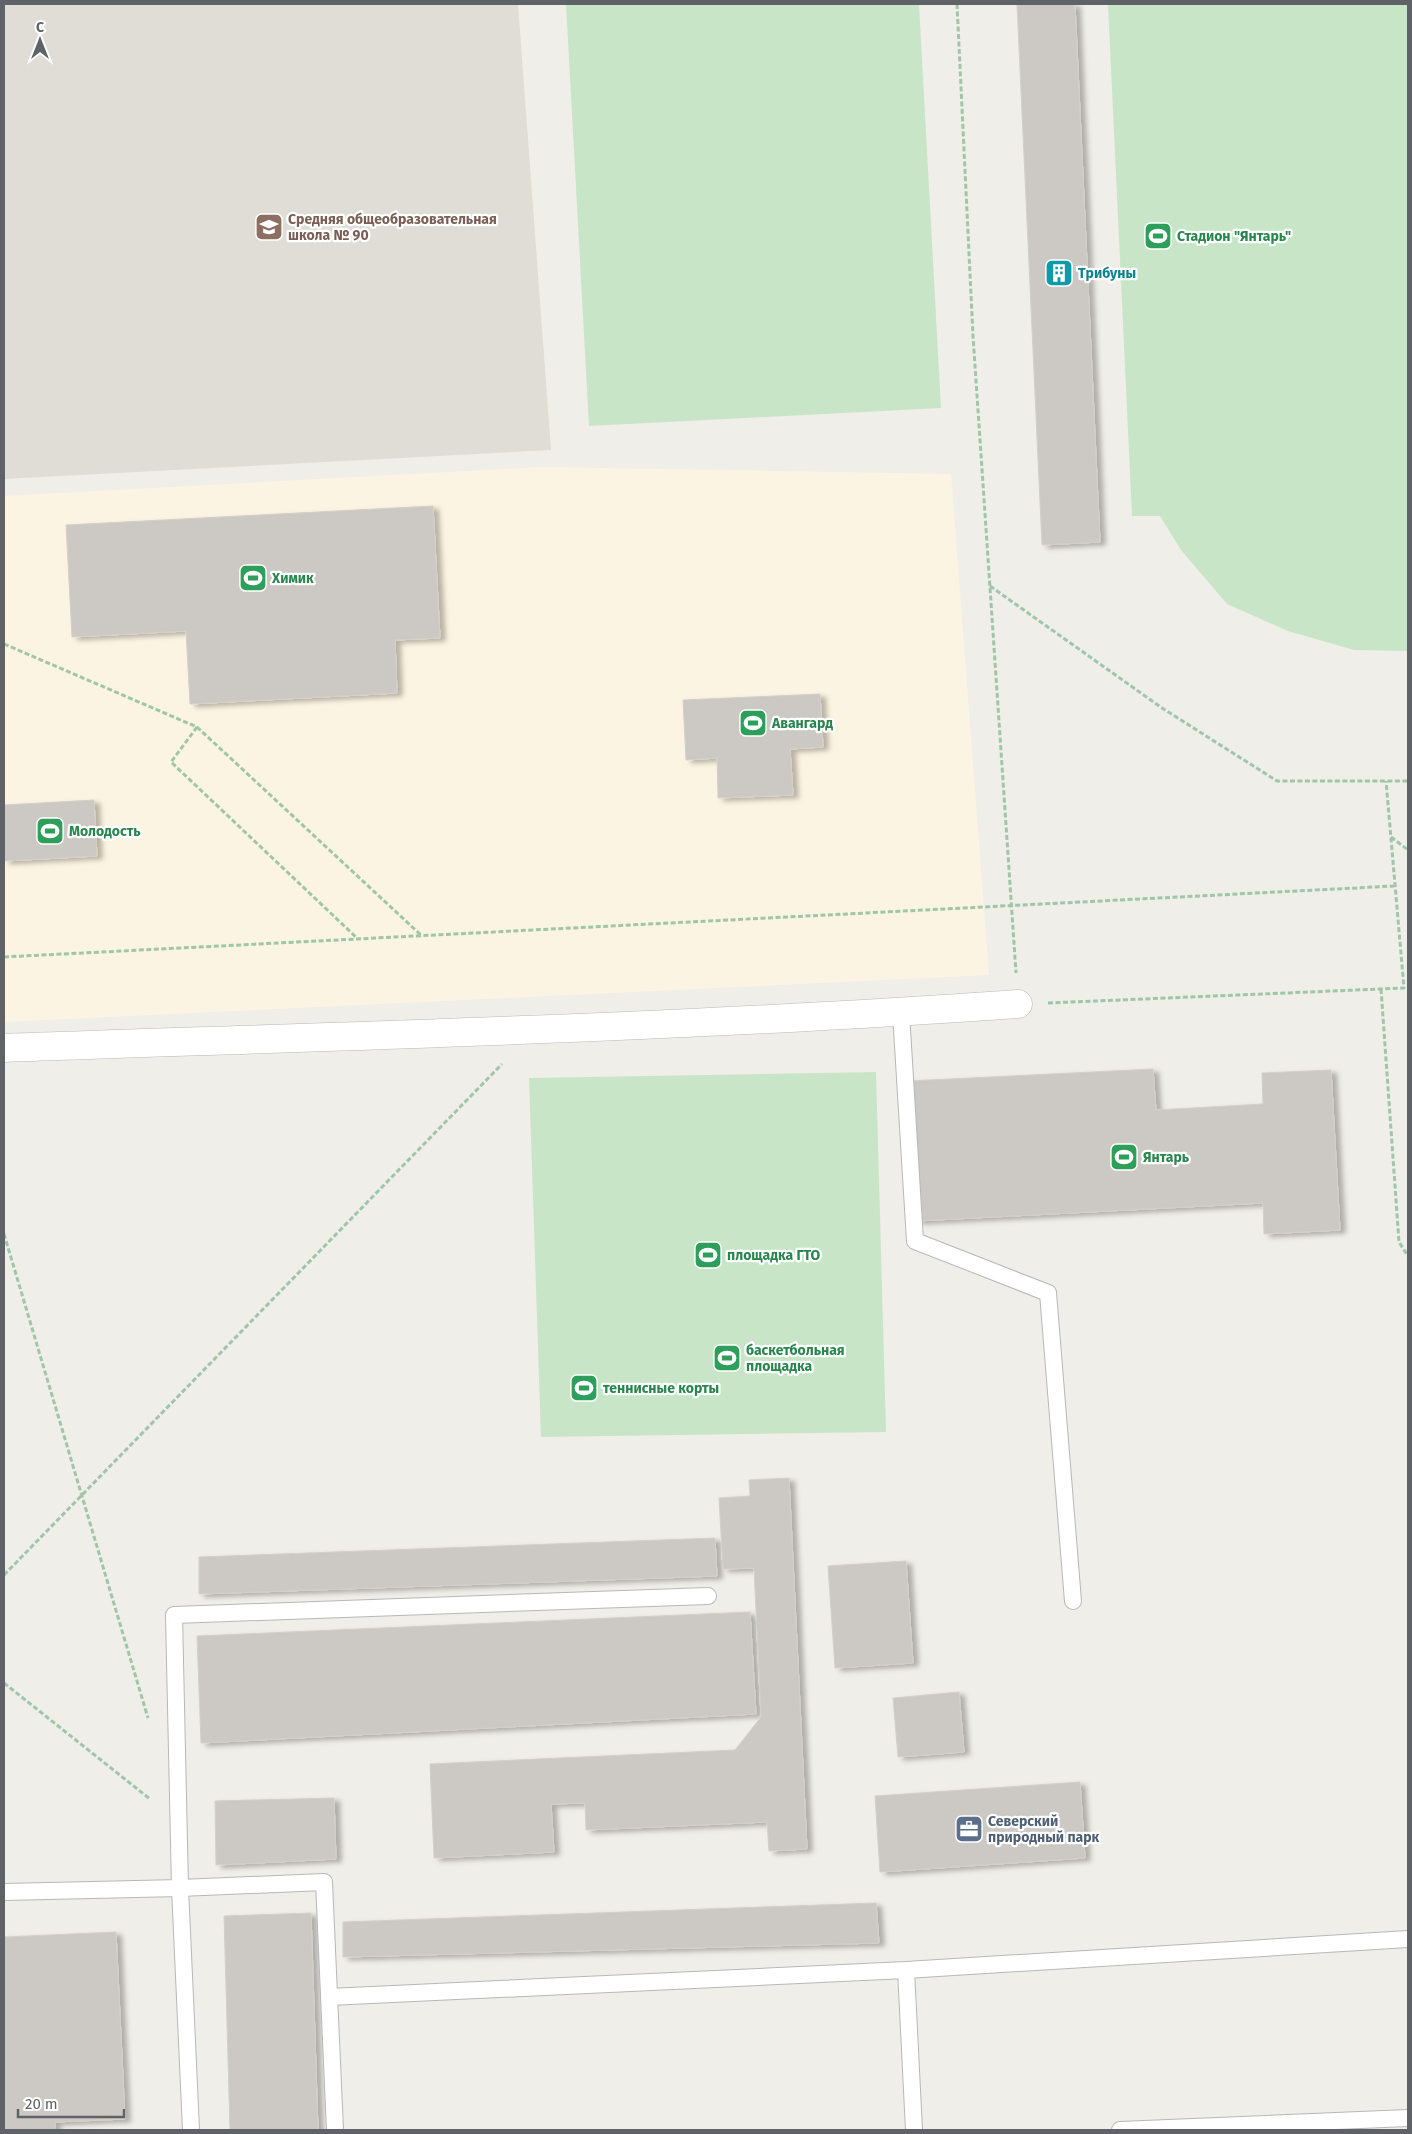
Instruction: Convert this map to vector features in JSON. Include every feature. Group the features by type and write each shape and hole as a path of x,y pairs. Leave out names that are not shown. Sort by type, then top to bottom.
{"street":[{"path":"4,1048 536,1029 901,1013 1018,1004"}],"lane":[{"path":"901,1013 915,1241 1048,1293 1074,1601"},
{"path":"191,2130 180,1888 174,1615 708,1596"},
{"path":"4,1892 324,1882 335,2130"},
{"path":"329,1997 906,1970 1408,1938"},
{"path":"906,1970 914,2130"},
{"path":"1120,2130 1408,2118"}],"path":[{"path":"957,4 973,336 1018,1004 1406,988 1394,886 1386,781"},
{"path":"990,586 1162,708 1277,781 1408,781"},
{"path":"4,644 197,727 422,936"},
{"path":"197,727 171,762 358,939"},
{"path":"1390,837 1408,850"},
{"path":"4,957 1394,886"},
{"path":"1381,989 1399,1242 1408,1256"},
{"path":"4,1575 536,1029"},
{"path":"4,1234 148,1719"},
{"path":"4,1683 179,1822"}],"shaded area":[{"name":"Средняя общеобразовательная школа № 90","path":"4,4 518,4 551,450 4,479"},
{"path":"541,467 951,474 989,975 4,1022 4,496"}],"green space":[{"path":"566,4 919,4 941,408 589,426"},
{"path":"1108,4 1408,4 1408,651 1354,650 1288,631 1227,604 1181,550 1160,516 1132,516"},
{"name":"площадка ГТО","path":"876,1072 886,1432 541,1437 529,1078"}],"building":[{"name":"Трибуны","path":"1017,4 1075,4 1100,542 1042,545"},
{"name":"Химик","path":"433,506 440,638 395,640 397,693 190,704 186,631 72,637 66,525"},
{"name":"Авангард","path":"820,694 823,747 790,749 793,795 718,798 717,758 686,760 683,700"},
{"name":"Молодость","path":"94,800 97,856 4,861 4,805"},
{"name":"Янтарь","path":"1153,1069 1156,1110 1263,1104 1262,1073 1331,1070 1340,1230 1264,1234 1263,1203 916,1221 909,1081"},
{"path":"789,1478 807,1849 769,1851 767,1822 586,1830 585,1803 551,1804 554,1852 434,1858 430,1764 735,1750 761,1717 754,1568 723,1569 719,1498 750,1496 749,1480"},
{"path":"715,1538 717,1576 199,1594 199,1557"},
{"path":"906,1561 913,1663 835,1668 828,1566"},
{"path":"750,1612 756,1714 201,1743 197,1636"},
{"path":"959,1692 964,1752 898,1757 893,1698"},
{"path":"1080,1782 1085,1858 880,1872 875,1796"},
{"path":"334,1798 336,1859 216,1865 215,1801"},
{"path":"876,1903 879,1943 343,1957 343,1922"},
{"path":"311,1913 318,2130 230,2130 224,1916"},
{"path":"116,1932 125,2119 55,2122 55,2130 4,2130 4,1937"}],"place":[{"name":"Средняя общеобразовательная школа № 90","path":"269,227"},
{"name":"Стадион \"Янтарь\"","path":"1158,236"},
{"name":"Трибуны","path":"1059,273"},
{"name":"Химик","path":"253,578"},
{"name":"Авангард","path":"753,723"},
{"name":"Молодость","path":"50,831"},
{"name":"Янтарь","path":"1124,1157"},
{"name":"площадка ГТО","path":"708,1255"},
{"name":"баскетбольная площадка","path":"727,1358"},
{"name":"теннисные корты","path":"584,1388"},
{"name":"Северский природный парк","path":"969,1829"}]}
